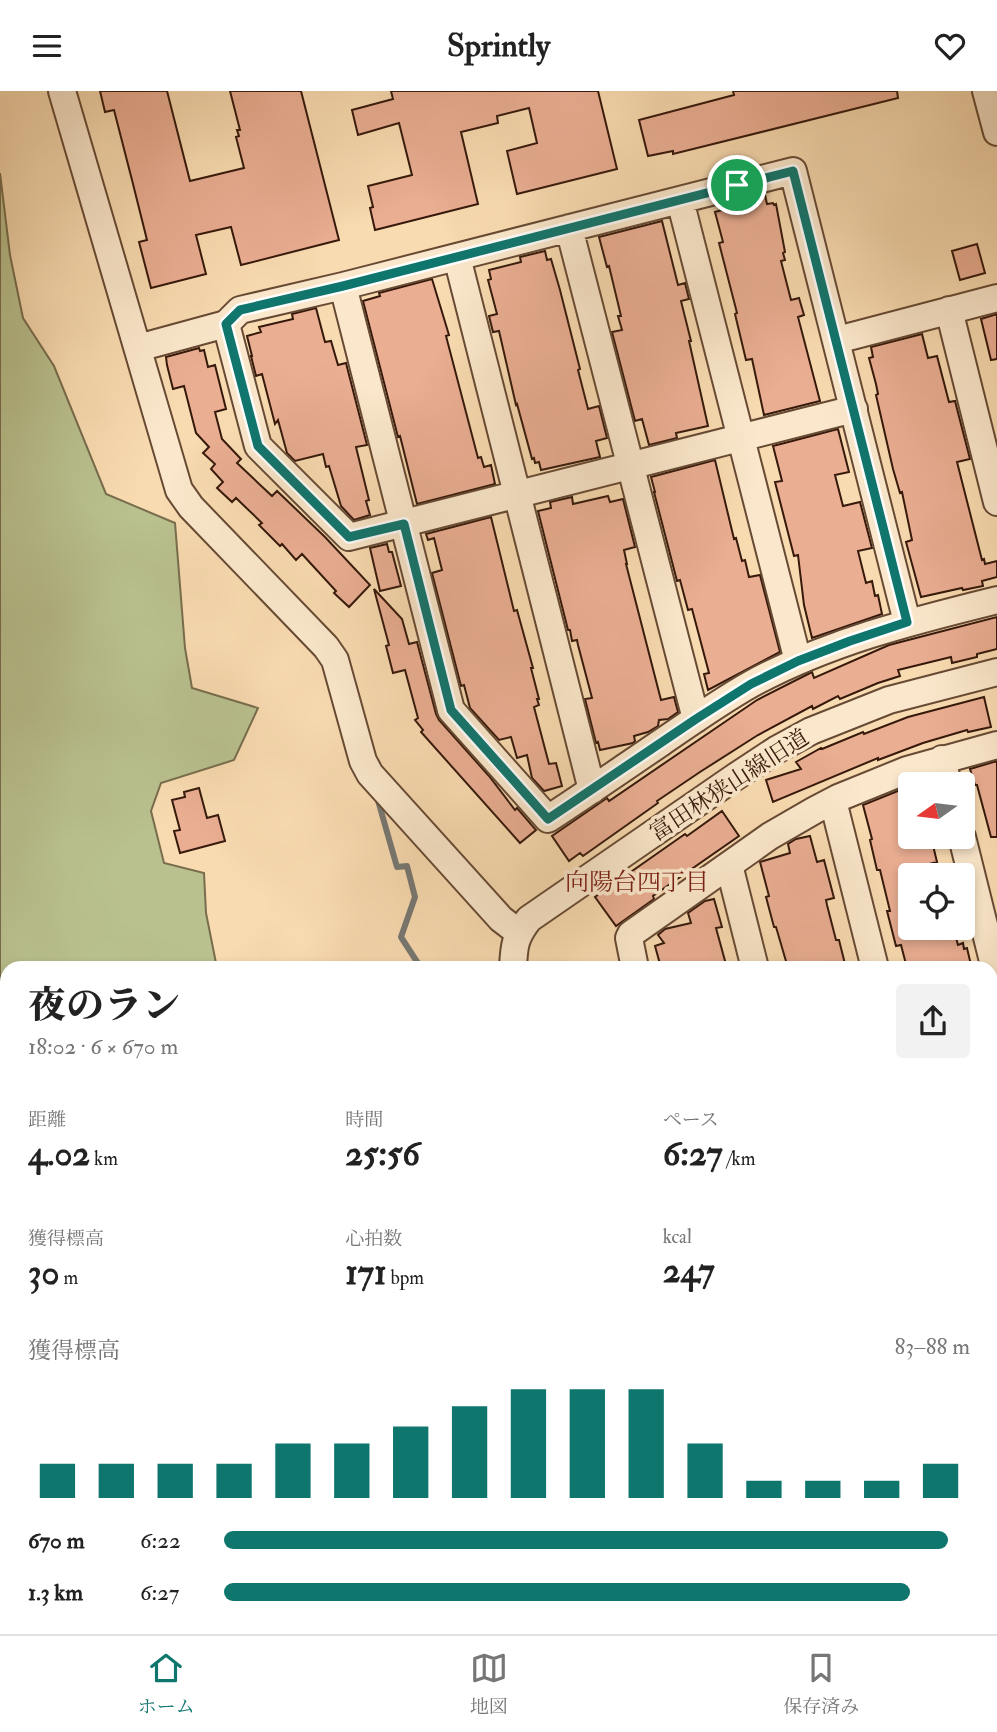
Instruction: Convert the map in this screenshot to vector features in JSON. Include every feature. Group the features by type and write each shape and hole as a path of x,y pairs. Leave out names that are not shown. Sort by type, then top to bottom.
{"street":[{"path":"62,91 179,490 191,507 326,646 335,660 363,761 370,774 501,919 519,932 514,961"},
{"path":"986,91 997,132"},
{"path":"138,348 226,324 240,310 793,171 907,622"},
{"path":"680,199 798,661"},
{"path":"569,228 696,719"},
{"path":"457,257 592,790"},
{"path":"343,286 451,710 548,819 751,684 798,661 907,622 997,600"},
{"path":"837,340 997,298"},
{"path":"949,310 997,502"},
{"path":"226,324 258,446 349,537 854,409"},
{"name":"富田林狭山線旧道","path":"519,932 529,919 551,903 735,777 799,738 889,700 997,672"},
{"path":"901,772 945,772 997,745"},
{"path":"634,961 629,939 631,934 770,836 833,801 898,773"},
{"path":"833,801 873,961"},
{"path":"964,849 993,961"},
{"path":"729,865 753,961"}],"green space":[{"path":"0,173 10,255 23,318 54,366 106,494 175,523 185,648 192,688 258,708 234,760 161,783 151,811 164,863 204,873 206,913 216,961 0,961"}],"building":[{"path":"100,91 167,91 190,181 244,168 236,137 239,136 237,130 240,130 230,91 301,91 339,240 241,265 231,227 196,235 206,274 151,288 139,242 147,240 114,110 105,112"},
{"path":"391,91 598,91 617,169 517,194 507,151 537,143 529,108 497,116 498,123 461,132 478,204 375,230 368,186 412,175 399,123 358,135 352,110 393,99"},
{"path":"733,91 897,91 898,98 673,154 673,151 648,156 639,120 734,95"},
{"path":"765,195 767,204 776,204 785,252 785,260 781,261 791,300 799,298 804,315 798,317 820,401 764,415 752,359 746,360 719,243 723,242 715,212 722,210 721,206"},
{"path":"662,221 678,285 685,283 689,299 681,301 708,426 676,433 677,438 649,445 642,419 635,421 612,332 622,330 618,316 621,316 599,237"},
{"path":"977,244 985,273 960,280 952,251"},
{"path":"545,251 547,260 551,259 560,290 588,409 599,406 607,438 596,441 600,457 541,470 539,462 535,463 534,458 532,459 499,331 493,332 489,316 497,314 488,280 491,279 489,270 521,262 520,257"},
{"path":"432,279 449,335 446,336 478,458 481,457 484,467 491,465 495,484 417,504 363,301 380,296 379,293"},
{"path":"316,308 325,342 331,341 338,365 346,363 367,445 356,447 370,515 354,520 341,506 323,454 295,461 287,453 278,420 275,424 262,374 256,376 247,336 261,332 259,327 293,319 292,314"},
{"path":"997,314 997,359 991,360 981,319"},
{"path":"922,334 928,358 937,356 949,402 955,401 970,459 957,462 982,560 984,559 985,564 997,561 997,577 982,581 983,586 921,597 906,542 912,540 902,492 900,493 893,469 869,358 873,357 871,347"},
{"path":"199,348 200,351 204,350 208,367 215,365 226,409 215,412 222,439 241,459 237,463 272,496 277,491 370,585 349,607 302,554 296,560 259,525 262,523 236,498 232,502 217,488 223,482 211,469 215,464 203,453 209,447 196,433 184,386 173,389 167,365 166,357"},
{"path":"838,429 849,472 835,475 843,506 860,502 872,548 858,551 866,583 872,581 882,614 812,638 804,605 798,555 794,556 775,482 782,481 773,446"},
{"path":"715,460 734,539 736,538 742,561 745,560 749,577 760,575 780,652 708,690 704,674 709,673 692,609 688,610 680,580 677,581 651,477"},
{"path":"608,496 610,502 623,499 635,547 624,550 626,564 661,700 674,697 678,712 668,719 659,720 658,726 648,732 634,736 633,743 600,750 585,699 592,698 577,640 572,641 568,630 538,511 551,508 550,502 572,497 573,504"},
{"path":"491,517 514,611 517,610 533,668 539,699 539,705 534,707 549,764 556,763 562,786 544,791 532,778 527,755 517,758 511,737 499,740 470,708 464,685 461,686 432,573 442,570 434,538 428,540 426,534"},
{"path":"387,544 389,552 392,552 401,586 380,591 370,548"},
{"path":"374,589 402,619 409,644 417,642 439,720 515,810 517,808 536,830 520,843 421,732 423,730 415,720 418,718 405,670 393,673 386,646 389,645"},
{"path":"997,617 997,649 952,663 951,657 898,670 900,676 840,699 838,696 813,709 812,706 758,735 700,772 583,856 580,853 569,861 552,836 607,798 609,801 757,700 812,672 814,678 889,645"},
{"path":"984,697 991,727 968,732 967,730 878,758 773,802 766,780 801,769 796,762 821,748 908,717"},
{"path":"997,761 997,837 991,837 975,785 975,772 970,769"},
{"path":"199,788 207,818 218,815 225,841 180,853 174,831 180,830 172,800 185,797 184,792"},
{"path":"898,791 898,849 934,849 937,862 898,863 898,940 957,940 958,945 963,943 964,949 967,948 970,961 905,961 901,945 896,946 880,870 877,870 870,840 872,839 863,805"},
{"path":"722,811 739,836 653,896 654,899 616,926 595,897"},
{"path":"810,836 817,862 824,860 834,898 826,900 827,905 844,961 786,961 766,897 769,896 760,862 790,853 788,844"},
{"path":"714,899 722,927 716,928 725,961 659,961 655,946 664,943 658,935 665,929 691,923 688,913 705,901"}],"waterway":[{"path":"377,797 397,867 407,866 415,897 401,937 416,961"}],"district":[{"name":"向陽台四丁目","path":"637,882"}],"route":[{"path":"793,171 907,622 798,661 751,684 548,819 451,710 404,524 349,537 258,446 226,324 240,310 737,185 793,171"}]}
